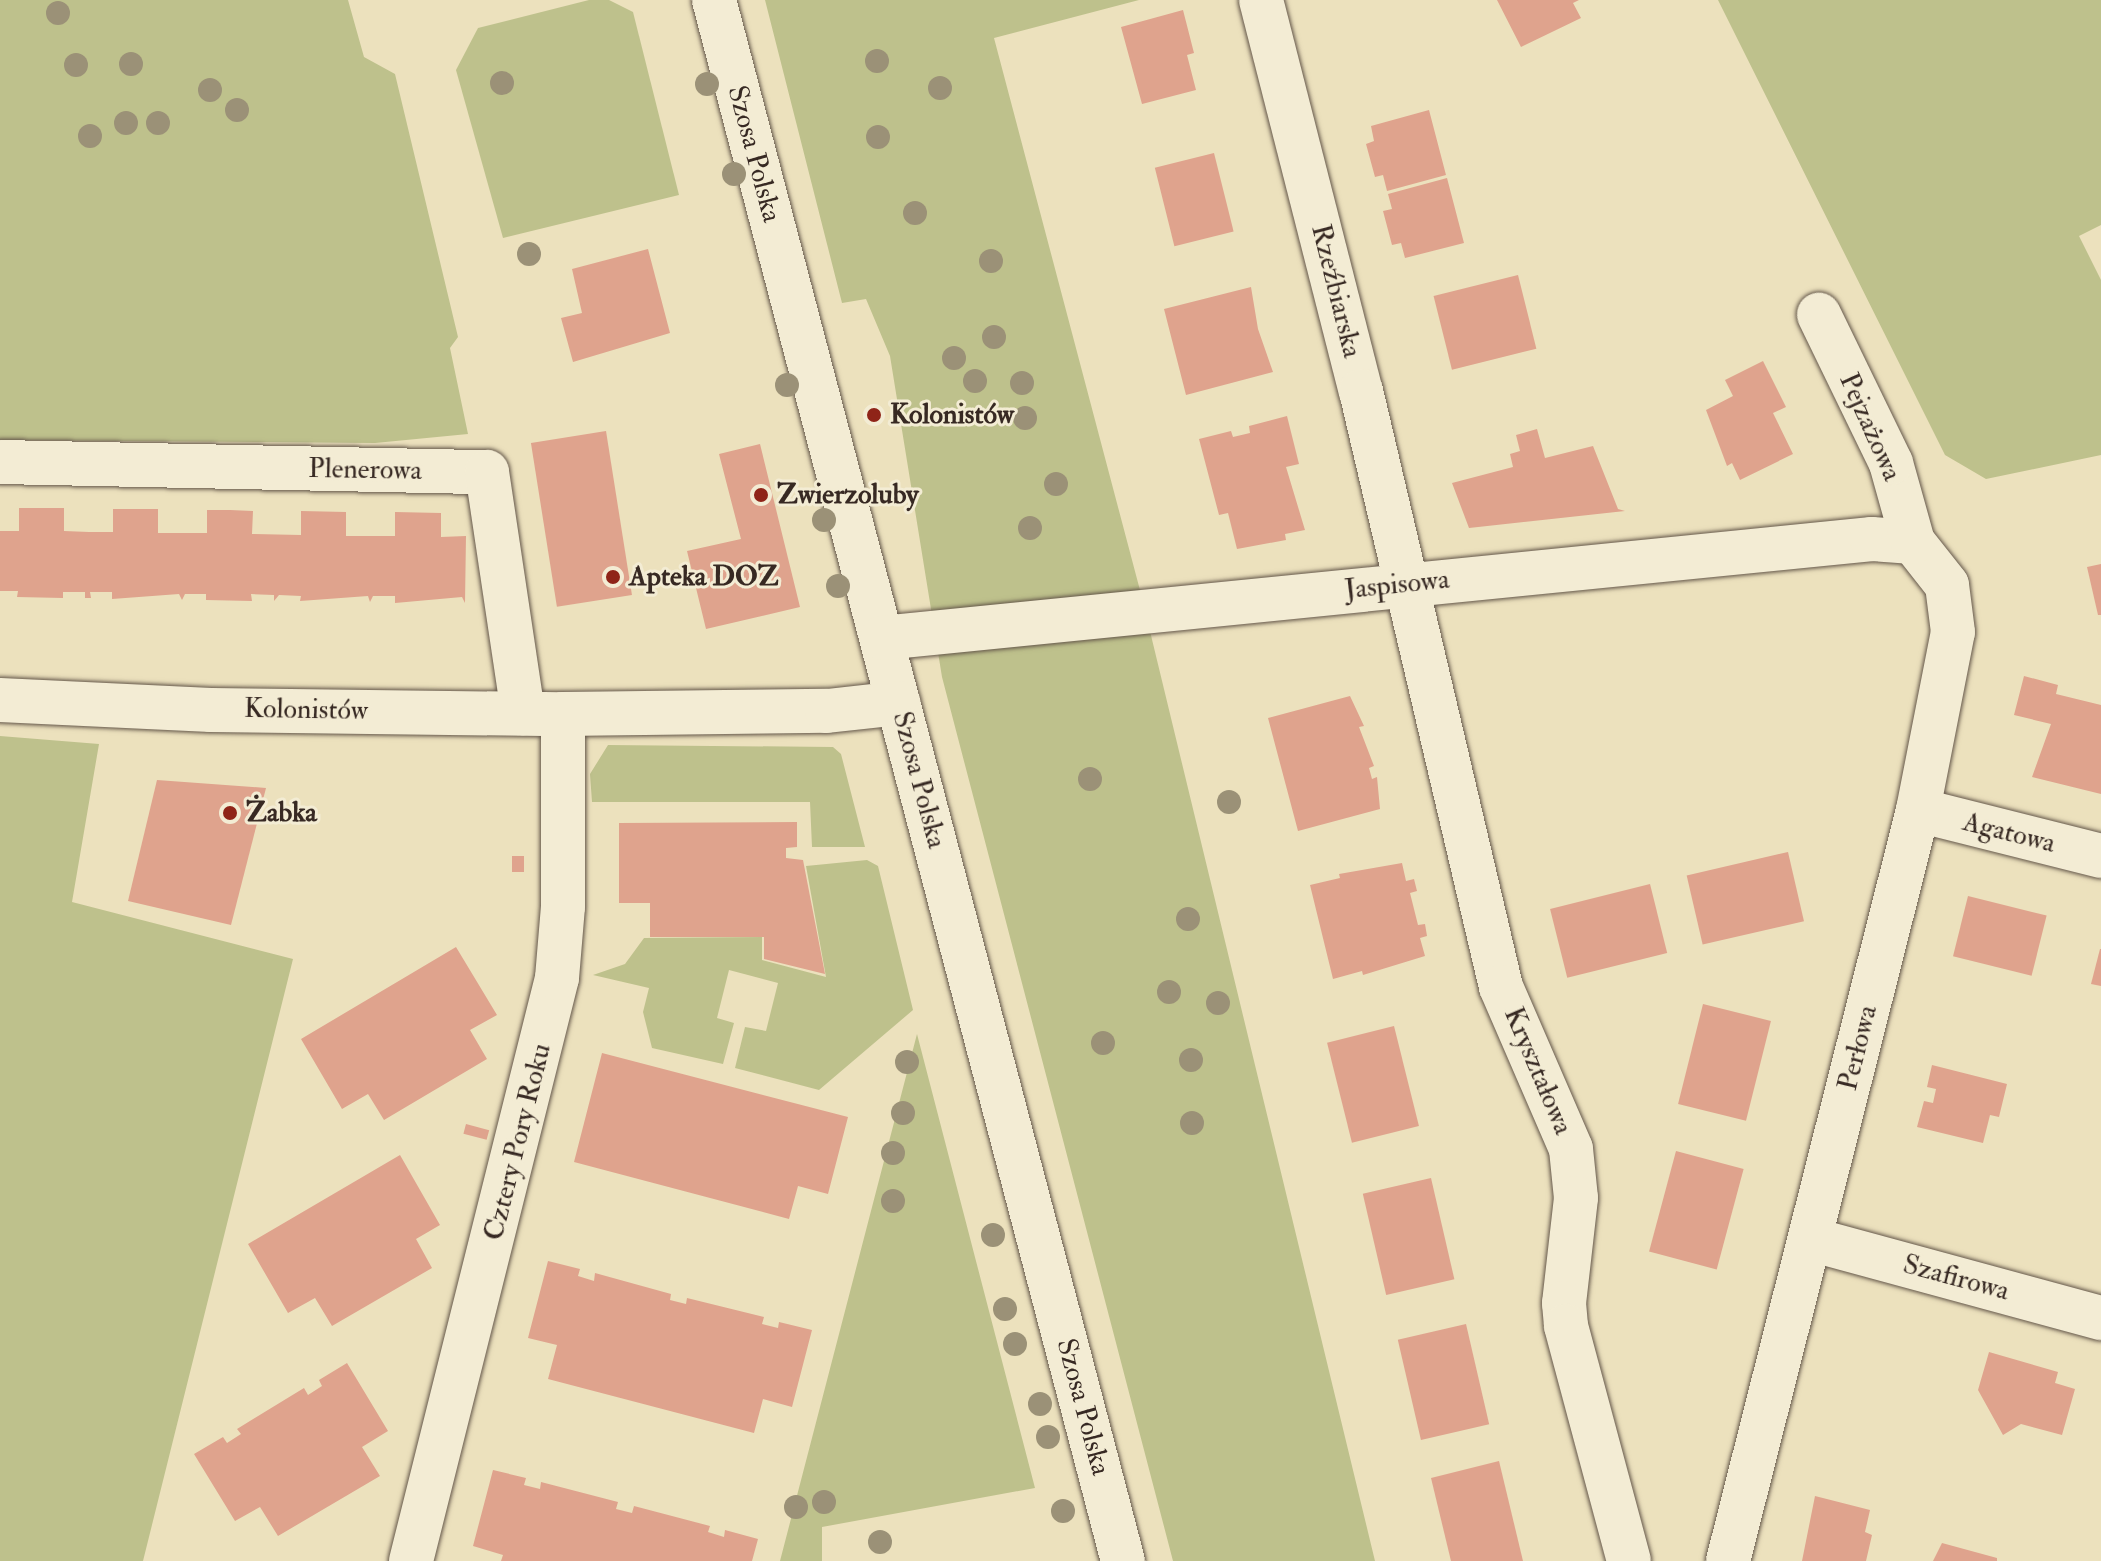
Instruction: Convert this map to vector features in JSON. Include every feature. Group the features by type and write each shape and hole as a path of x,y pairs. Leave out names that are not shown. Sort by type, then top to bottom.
{"street":[{"name":"Szosa Polska","path":"714,0 1123,1561"},
{"name":"Rzeźbiarska","path":"1261,0 1407,584"},
{"name":"Pejzażowa","path":"1819,315 1891,463 1913,542"},
{"name":"Plenerowa","path":"0,462 487,472 543,714"},
{"name":"Jaspisowa","path":"882,638 1872,539 1913,542"},
{"name":"Perłowa","path":"1728,1561 1918,810 1953,632 1947,585 1913,542"},
{"name":"Kryształowa","path":"1407,584 1501,987 1571,1149 1576,1198 1564,1303 1566,1326 1629,1561"},
{"name":"Kolonistów","path":"0,700 211,710 543,714 827,711 899,703"},
{"name":"Cztery Pory Roku","path":"411,1561 557,978 563,907 543,714"},
{"name":"Agatowa","path":"1918,810 2101,856"},
{"name":"Szafirowa","path":"1810,1239 2101,1318"}],"green space":[{"path":"0,0 348,0 364,57 395,74 458,337 450,348 468,434 375,443 0,440"},
{"path":"589,0 609,0 633,12 679,195 503,238 456,70 478,28"},
{"path":"765,0 1139,0 994,38 1141,594 1375,1561 1173,1561 942,677 890,356 866,299 842,303"},
{"path":"1718,0 2101,0 2101,225 2079,236 2101,280 2101,455 1986,479 1945,455"},
{"path":"0,736 99,744 72,902 293,959 143,1561 0,1561"},
{"path":"608,745 833,747 841,754 865,847 812,847 810,802 592,802 590,774"},
{"path":"867,860 878,866 913,1010 819,1090 735,1068 745,1027 766,1031 778,983 729,970 717,1018 734,1023 723,1064 652,1048 643,1012 649,988 593,975 625,964 644,938 762,937 762,960 826,977 806,866"},
{"path":"917,1034 1035,1488 822,1527 822,1561 780,1561"}],"building":[{"path":"1497,0 1579,0 1573,3 1581,18 1521,47"},
{"path":"1183,10 1194,53 1187,55 1196,90 1142,104 1121,27"},
{"path":"1429,110 1446,175 1387,191 1383,175 1375,177 1366,144 1374,141 1371,126"},
{"path":"1214,153 1234,232 1174,246 1155,168"},
{"path":"1447,178 1464,243 1405,258 1401,243 1392,245 1383,211 1392,209 1388,194"},
{"path":"648,249 670,333 573,362 561,318 582,313 572,269"},
{"path":"1518,275 1536,349 1452,370 1434,296"},
{"path":"1251,287 1258,329 1273,372 1186,395 1164,309"},
{"path":"1763,361 1786,407 1773,413 1793,454 1740,480 1732,463 1727,466 1706,410 1733,396 1725,380"},
{"path":"1287,416 1299,464 1286,467 1305,530 1285,534 1286,540 1237,549 1228,513 1219,515 1199,439 1231,431 1233,437 1250,433 1249,426"},
{"path":"1537,429 1545,458 1593,446 1618,509 1625,511 1469,528 1452,483 1513,467 1510,454 1520,451 1516,435"},
{"path":"606,431 632,595 557,607 531,443"},
{"path":"760,444 800,607 706,629 687,551 741,539 719,454"},
{"path":"19,508 64,508 64,531 89,532 113,532 113,509 158,509 158,533 207,533 207,510 253,511 252,534 301,535 301,511 346,512 346,536 395,536 395,512 441,513 441,537 466,536 465,603 462,597 395,603 395,596 373,596 370,602 368,596 300,601 301,596 279,595 274,601 274,595 251,594 252,601 206,600 206,594 185,594 182,600 179,594 112,599 112,592 90,592 91,598 85,598 85,592 63,592 63,598 17,597 18,591 0,591 0,531 19,531"},
{"path":"2101,564 2101,615 2098,615 2087,567"},
{"path":"2024,676 2058,685 2056,694 2101,705 2101,794 2032,777 2051,724 2014,715"},
{"path":"1350,696 1364,726 1359,727 1374,766 1369,768 1372,779 1377,777 1380,809 1298,831 1268,718"},
{"path":"157,780 266,788 231,925 128,901"},
{"path":"797,822 797,847 786,848 786,858 803,860 825,974 764,959 764,937 650,937 650,903 619,903 619,823"},
{"path":"1788,852 1804,921 1703,945 1687,875"},
{"path":"512,856 524,856 524,872 512,872"},
{"path":"1402,863 1406,881 1414,879 1417,891 1410,893 1418,925 1425,924 1427,936 1420,938 1425,956 1363,975 1362,971 1333,979 1310,885 1340,878 1339,874"},
{"path":"1650,884 1667,953 1567,978 1550,909"},
{"path":"1968,896 2047,916 2032,976 1953,956"},
{"path":"456,947 497,1015 470,1030 487,1059 384,1120 368,1094 342,1109 301,1039"},
{"path":"2101,949 2101,986 2091,984"},
{"path":"1703,1004 1771,1021 1746,1121 1678,1104"},
{"path":"1394,1026 1419,1126 1352,1143 1327,1043"},
{"path":"602,1053 848,1117 828,1194 798,1186 789,1219 574,1162"},
{"path":"1932,1065 2007,1084 1999,1117 1990,1115 1983,1143 1917,1127 1924,1101 1933,1103 1936,1089 1927,1087"},
{"path":"466,1124 489,1130 487,1140 463,1134"},
{"path":"1676,1151 1744,1169 1717,1270 1649,1251"},
{"path":"400,1155 440,1225 416,1239 432,1268 332,1326 315,1298 288,1313 248,1244"},
{"path":"1431,1178 1454,1279 1386,1295 1363,1194"},
{"path":"548,1261 580,1269 578,1276 594,1281 595,1273 671,1294 670,1300 686,1304 687,1298 764,1317 762,1324 778,1328 779,1322 812,1330 792,1407 763,1399 754,1433 548,1379 557,1345 528,1338"},
{"path":"1466,1324 1489,1424 1421,1440 1398,1340"},
{"path":"1989,1352 2058,1372 2055,1383 2075,1389 2062,1435 2021,1424 2003,1435 1978,1390"},
{"path":"347,1363 388,1431 362,1447 380,1476 278,1536 260,1507 235,1521 194,1454 223,1437 227,1443 241,1434 237,1429 304,1388 308,1395 322,1386 319,1380"},
{"path":"1499,1461 1523,1561 1451,1561 1431,1478"},
{"path":"493,1470 526,1478 524,1485 540,1489 541,1482 618,1502 616,1509 632,1513 634,1506 710,1526 708,1532 724,1537 725,1530 758,1539 752,1561 501,1561 503,1555 473,1546"},
{"path":"1815,1496 1870,1510 1865,1532 1872,1535 1866,1561 1802,1561"},
{"path":"1942,1543 1997,1558 1997,1561 1933,1561"}],"place":[{"name":"Kolonistów","path":"874,415"},
{"name":"Zwierzoluby","path":"761,495"},
{"name":"Apteka DOZ","path":"613,577"},
{"name":"Żabka","path":"230,813"}]}
